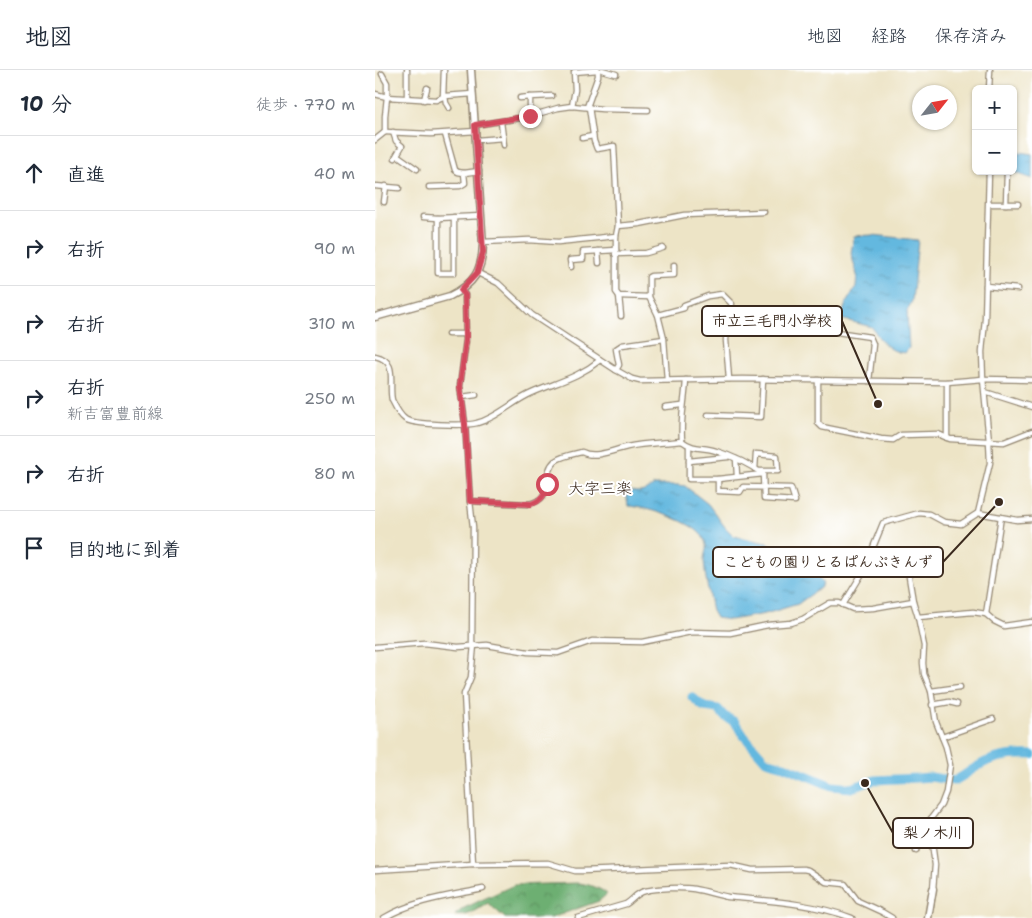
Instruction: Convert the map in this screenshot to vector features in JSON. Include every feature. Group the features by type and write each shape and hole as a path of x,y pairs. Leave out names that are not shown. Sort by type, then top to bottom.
{"main road":[{"path":"375,317 450,296 461,290 477,273 482,259 483,242 471,70"},
{"path":"928,918 933,890"}],"street":[{"path":"407,70 407,98"},
{"path":"444,70 444,96 449,108"},
{"path":"572,106 575,90 574,72 598,70 598,76 588,107 597,149 614,146 618,226 615,252 616,292 619,296 621,316"},
{"path":"602,70 616,74"},
{"path":"989,85 990,70"},
{"path":"382,74 385,78 387,90 385,132"},
{"path":"424,100 427,88"},
{"path":"375,94 387,90"},
{"path":"375,94 387,97 436,100 444,96 473,94"},
{"path":"520,98 552,96"},
{"path":"530,97 530,116"},
{"path":"375,140 385,132 445,134 572,106 649,110"},
{"path":"501,122 504,145"},
{"path":"393,132 396,141 402,146 396,156 417,169"},
{"path":"445,134 455,170 464,173 479,170"},
{"path":"582,138 593,136"},
{"path":"477,140 503,138"},
{"path":"429,187 464,184 464,173"},
{"path":"843,606 863,572 883,523 919,513 929,514 944,522 961,524 978,513 988,475 989,440 982,352 989,175"},
{"path":"1007,175 1007,204"},
{"path":"375,186 399,188"},
{"path":"384,202 386,186"},
{"path":"989,204 1018,204"},
{"path":"618,226 684,215 764,212"},
{"path":"423,217 481,216"},
{"path":"438,218 438,273 453,273 454,217"},
{"path":"483,242 529,240 558,242 616,236"},
{"path":"571,267 571,260 583,259 583,252 645,253 663,248"},
{"path":"598,251 599,263"},
{"path":"667,380 663,339 658,315 649,297 649,277 675,275 674,266"},
{"path":"477,273 498,283 532,314 616,370 640,381 763,379 947,382 983,379 1032,380"},
{"path":"986,286 1018,289"},
{"path":"461,290 465,295 465,334 464,362 460,386 465,424 473,531 473,645 471,677 464,694 473,864"},
{"path":"658,315 683,308 684,305 708,296 722,294 732,304 728,316 725,340 729,379"},
{"path":"619,296 649,297"},
{"path":"837,332 870,337 873,344 869,381"},
{"path":"448,334 465,334"},
{"path":"616,370 619,365 616,349 622,345 663,339"},
{"path":"375,356 385,359 389,364 394,406 405,419 413,422 469,425 483,421 531,393 582,373 601,360"},
{"path":"708,415 761,417 763,379"},
{"path":"682,441 682,405 687,380"},
{"path":"818,380 818,423 822,427 881,440 893,440 901,436 938,434 947,438 1004,442 1032,431"},
{"path":"947,382 947,438"},
{"path":"985,392 1032,407"},
{"path":"462,397 476,395"},
{"path":"665,406 682,405"},
{"path":"470,501 534,503 545,492 549,470 558,459 582,452 587,455 618,451 627,447 682,441 689,447 714,450 758,471"},
{"path":"689,447 689,479 717,479 758,471 778,471 777,456 756,454 758,471 764,486 764,499 795,501 791,488 764,486 743,487 740,492 718,491 717,479"},
{"path":"689,461 730,457"},
{"path":"736,460 737,476"},
{"path":"978,513 1020,520 1032,519"},
{"path":"986,614 1001,517"},
{"path":"911,565 909,577 924,646 924,674 931,691 936,722 943,737 950,764 950,774 941,805 929,822 925,824 916,851"},
{"path":"375,647 423,643 458,648 487,644 534,652 558,653 592,641 642,642 691,632 730,632 791,623 803,619 828,604 839,603 853,609 873,608 913,601"},
{"path":"919,618 965,613 986,614 1004,626 1032,622"},
{"path":"931,691 960,687"},
{"path":"932,705 949,702 957,704"},
{"path":"943,737 993,719"},
{"path":"929,822 944,841"},
{"path":"929,822 935,865 933,890"},
{"path":"900,832 921,834"},
{"path":"375,870 473,864 548,863 575,871 730,865 752,870 803,869 808,870 826,882 844,883 858,901 892,918"},
{"path":"384,918 419,903 483,888"},
{"path":"578,918 626,904 637,894 645,891 693,889 726,896 797,904 853,918"}],"green space":[{"path":"577,883 593,886 607,894 599,901 551,918 505,918 488,903 468,914 455,915 464,908 514,885"}],"water":[{"path":"1017,152 1032,154 1032,179 1017,174"},
{"path":"873,235 918,240 912,301 907,311 909,348 905,353 889,348 881,341 872,327 841,319 846,303 856,287 857,275 851,253 854,236"},
{"path":"654,485 685,486 708,504 734,536 767,543 814,573 823,584 798,604 765,614 730,620 716,618 712,611 705,573 706,545 704,539 692,527 682,521 646,509 628,506 626,492 641,492"}],"waterway":[{"path":"692,697 704,707 718,709 724,716 735,722 744,736 766,761 784,766 832,786 851,788 875,780 931,777 954,781 991,760 1011,755 1032,755"}],"place":[{"name":"市立三毛門小学校","path":"878,404"},
{"name":"こどもの園りとるぱんぷきんず","path":"999,502"},
{"name":"梨ノ木川","path":"865,783"}],"district":[{"name":"大字三楽","path":"600,488"}],"route":[{"path":"530,116 475,125 483,252 477,273 471,282 461,290 465,295 466,340 460,386 465,424 470,501 531,504 537,502 543,496 547,484"}]}
